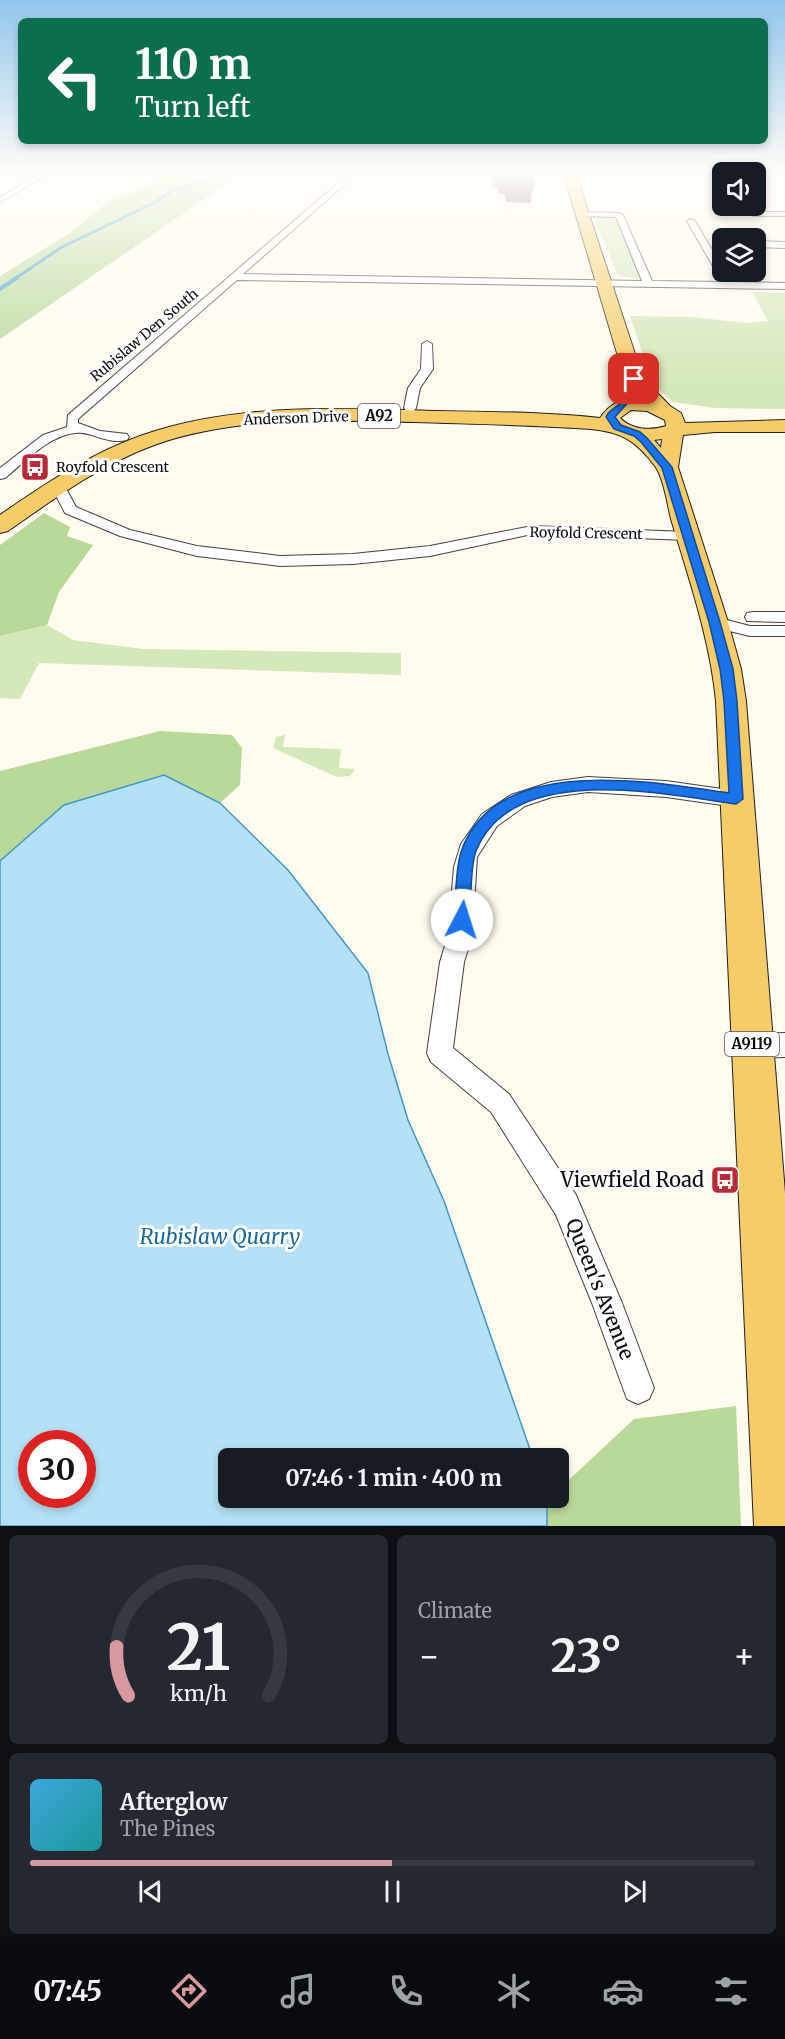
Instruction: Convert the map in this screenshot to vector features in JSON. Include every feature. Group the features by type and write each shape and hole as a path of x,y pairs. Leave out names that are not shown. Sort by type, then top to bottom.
{"main road":[{"path":"591,243 634,380 677,422 673,430"},
{"path":"623,419 634,380"},
{"name":"A92","path":"623,419 646,405 701,414 785,416"},
{"name":"Anderson Drive","path":"0,502 59,465 123,437 192,418 260,408 318,406 410,408 566,413 623,419"},
{"name":"Anderson Drive","path":"0,526 58,486 112,456 152,440 202,426 255,417 316,414 594,423 623,419"},
{"name":"A92","path":"623,419 657,435 673,430 722,426 785,426"},
{"name":"A9119","path":"623,419 667,467 715,622 731,701 736,799 769,1045 783,1526"},
{"name":"A9119","path":"667,467 673,430"}],"street":[{"name":"Rubislaw Den South","path":"78,428 72,425 71,421 76,413 275,243"},
{"path":"631,243 648,283"},
{"path":"710,243 728,285"},
{"path":"766,244 785,245"},
{"path":"235,278 785,286"},
{"path":"410,408 414,388 427,369 426,344"},
{"path":"0,475 48,438 78,428 109,438 123,437"},
{"name":"Royfold Crescent","path":"58,486 70,510 96,523 125,533 197,550 280,561 354,559 430,551 532,530 687,536"},
{"path":"82,533 96,523"},
{"path":"715,622 745,617 785,617"},
{"path":"715,622 750,631 785,631"},
{"name":"Queen's Avenue","path":"638,1388 607,1303 566,1205 500,1103 440,1053 452,959 460,939 468,852 485,823 518,799 556,787 598,785 651,788 736,799"}],"green space":[{"path":"53,243 140,243 0,339 0,276"},
{"path":"605,243 627,243 641,279 618,276"},
{"path":"752,292 785,293 785,409 716,408 673,402 654,386 630,316 693,317 745,323 768,321"},
{"path":"44,513 70,527 67,536 93,545 59,592 47,625 0,636 0,545"},
{"path":"47,625 73,640 143,649 401,653 401,675 39,663 20,699 0,698 0,636"},
{"path":"160,731 232,735 242,748 240,785 220,803 164,775 64,805 0,861 0,771"},
{"path":"285,735 283,747 341,749 339,768 355,769 350,776 337,777 273,748 276,737"},
{"path":"736,1406 741,1526 547,1526 548,1508 569,1508 569,1480 634,1419"}],"water":[{"name":"Rubislaw Quarry","path":"164,775 220,803 288,870 368,973 388,1054 408,1120 444,1201 530,1448 218,1448 218,1508 547,1508 547,1526 0,1526 0,861 64,805"}],"waterway":[{"path":"16,278 70,243"},
{"path":"0,289 18,277"}],"place":[{"name":"Royfold Crescent","path":"35,467"},
{"name":"Viewfield Road","path":"725,1180"}],"route":[{"path":"462,920 468,852 485,823 518,799 556,787 598,785 662,789 736,799 731,701 726,669 715,622 667,467 644,440 637,434 618,427 610,417 622,407 631,391 634,379"}]}
